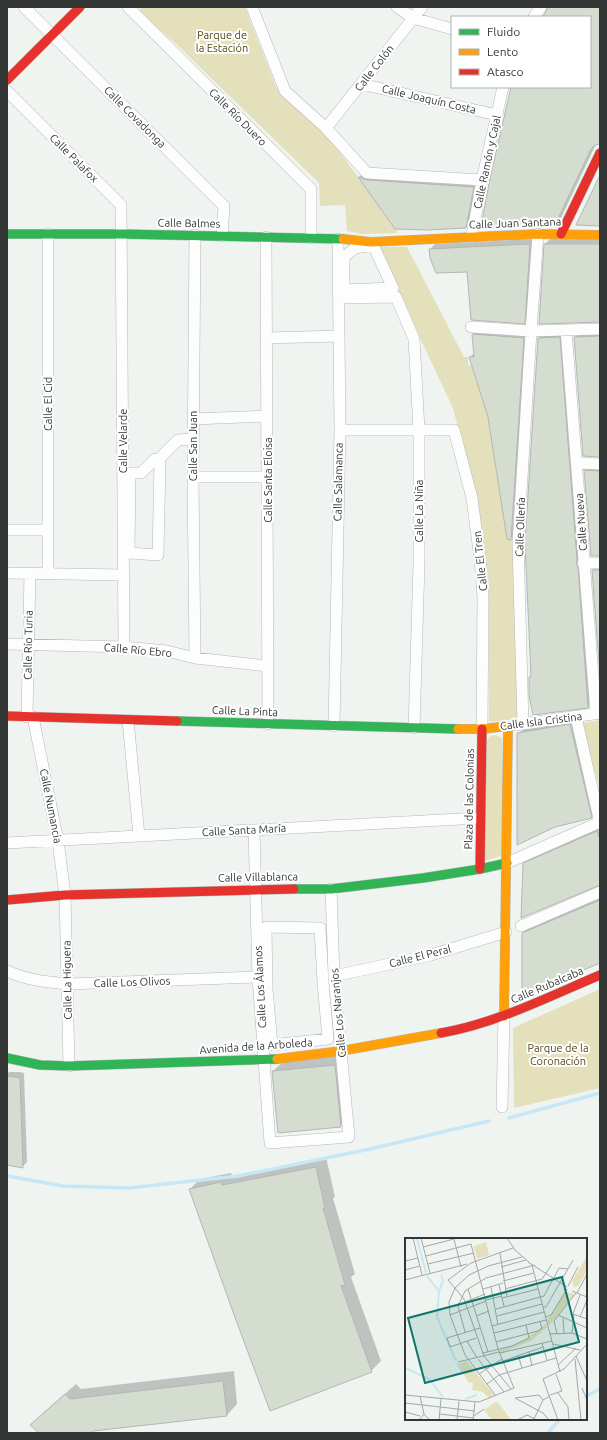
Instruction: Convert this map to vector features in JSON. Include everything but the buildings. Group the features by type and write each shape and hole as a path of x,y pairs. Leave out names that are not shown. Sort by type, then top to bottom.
{"street":[{"name":"Calle Covadonga","path":"24,7 224,206 222,236"},
{"path":"7,80 80,7"},
{"path":"252,7 285,91 326,128 367,173 482,180"},
{"path":"397,7 413,18 451,29"},
{"name":"Calle Colón","path":"326,128 422,7"},
{"path":"535,16 541,7"},
{"name":"Calle Río Duero","path":"130,8 311,189 311,238"},
{"name":"Calle Joaquín Costa","path":"361,84 497,115"},
{"name":"Calle Ramón y Cajal","path":"472,236 482,180 503,88"},
{"name":"Calle Palafox","path":"7,91 121,205 122,234"},
{"path":"561,234 600,152"},
{"name":"Calle Balmes","path":"7,234 195,235 338,239 371,242 402,240"},
{"name":"Calle El Cid","path":"48,234 48,573"},
{"name":"Calle Velarde","path":"122,234 124,647"},
{"name":"Calle Juan Santana","path":"402,240 538,234 600,235"},
{"name":"Calle Ollería","path":"523,724 518,543 538,234"},
{"name":"Calle San Juan","path":"195,235 192,477 195,658"},
{"name":"Calle Santa Eloisa","path":"266,237 268,724"},
{"name":"Calle Salamanca","path":"334,726 340,430 339,336 342,294 338,239"},
{"path":"373,245 393,288 342,294 344,257 354,248 373,245"},
{"name":"Calle La Niña","path":"342,294 396,297 414,339 419,430 419,564 414,728"},
{"path":"471,327 531,331 600,329"},
{"name":"Calle Nueva","path":"566,330 577,463 583,563 598,714"},
{"path":"267,338 339,336"},
{"path":"193,419 267,416"},
{"path":"340,430 419,430"},
{"name":"Calle El Tren","path":"419,430 454,430 472,498 483,597 482,729"},
{"path":"158,460 160,462 158,554 129,553 130,473 141,473 155,459 158,460 178,440 193,439"},
{"path":"577,463 600,464"},
{"path":"192,477 268,477"},
{"path":"7,530 48,530"},
{"path":"583,563 600,563"},
{"path":"7,573 123,574"},
{"name":"Calle Río Turia","path":"30,573 28,644 30,717"},
{"name":"Calle Río Ebro","path":"7,644 124,647 167,651 195,658 268,666"},
{"name":"Calle Isla Cristina","path":"482,729 598,714"},
{"name":"Calle La Pinta","path":"7,716 482,729"},
{"name":"Calle Numancia","path":"30,717 58,841 64,895"},
{"path":"507,863 600,822 576,717"},
{"path":"128,720 138,836"},
{"path":"502,1107 506,932 508,726"},
{"name":"Plaza de las Colonias","path":"480,869 482,729"},
{"name":"Calle Santa María","path":"7,843 480,818"},
{"name":"Calle Los Álamos","path":"254,830 257,889 258,977 270,1144"},
{"name":"Calle Villablanca","path":"7,900 64,895 257,889 331,889 480,869 507,863"},
{"name":"Calle Los Naranjos","path":"270,1144 350,1137 334,976 331,889"},
{"path":"521,926 600,892"},
{"name":"Calle La Higuera","path":"64,895 68,984 69,1066"},
{"path":"266,927 320,928 322,982 328,1039 272,1044 267,989 266,927"},
{"name":"Calle El Peral","path":"334,976 431,955 506,932"},
{"name":"Calle Los Olivos","path":"7,971 46,982 68,984 258,977"},
{"name":"Calle Rubalcaba","path":"504,1016 600,975"},
{"name":"Avenida de la Arboleda","path":"7,1058 40,1065 69,1066 265,1060 341,1051 457,1030 504,1016"}],"green space":[{"name":"Parque de la Estación","path":"141,7 245,7 276,87 324,130 398,233 363,234 347,231 345,205 320,206 319,183 174,42 140,13"},
{"path":"377,247 407,247 464,357 468,357 468,365 471,365 488,417 507,538 512,540 519,719 489,722 489,587 476,498 453,408"},
{"path":"600,720 600,791 582,723"},
{"path":"495,735 502,738 504,855 484,861 487,740 490,736"},
{"name":"Parque de la Coronación","path":"600,989 600,1088 514,1108 513,1028"}],"waterway":[{"path":"509,1118 600,1093"},
{"path":"7,1176 63,1186 129,1188 238,1176 370,1149 489,1121"},
{"path":"587,1396 600,1389"},
{"path":"548,1433 559,1420"}],"traffic: fast":[{"path":"7,234 122,234 343,239"},
{"path":"177,721 458,729"},
{"path":"294,889 331,889 423,878 507,863"},
{"path":"7,1058 40,1065 69,1066 277,1059"}],"traffic: slow":[{"path":"343,239 371,242 538,234 600,235"},
{"path":"458,729 482,729 508,726 504,1016"},
{"path":"277,1059 341,1051 441,1033"}],"traffic: jam":[{"path":"7,80 80,7"},
{"path":"561,234 600,153"},
{"path":"7,716 177,721"},
{"path":"480,869 482,729"},
{"path":"7,900 65,895 294,889"},
{"path":"441,1033 462,1029 502,1016 600,975"}]}
